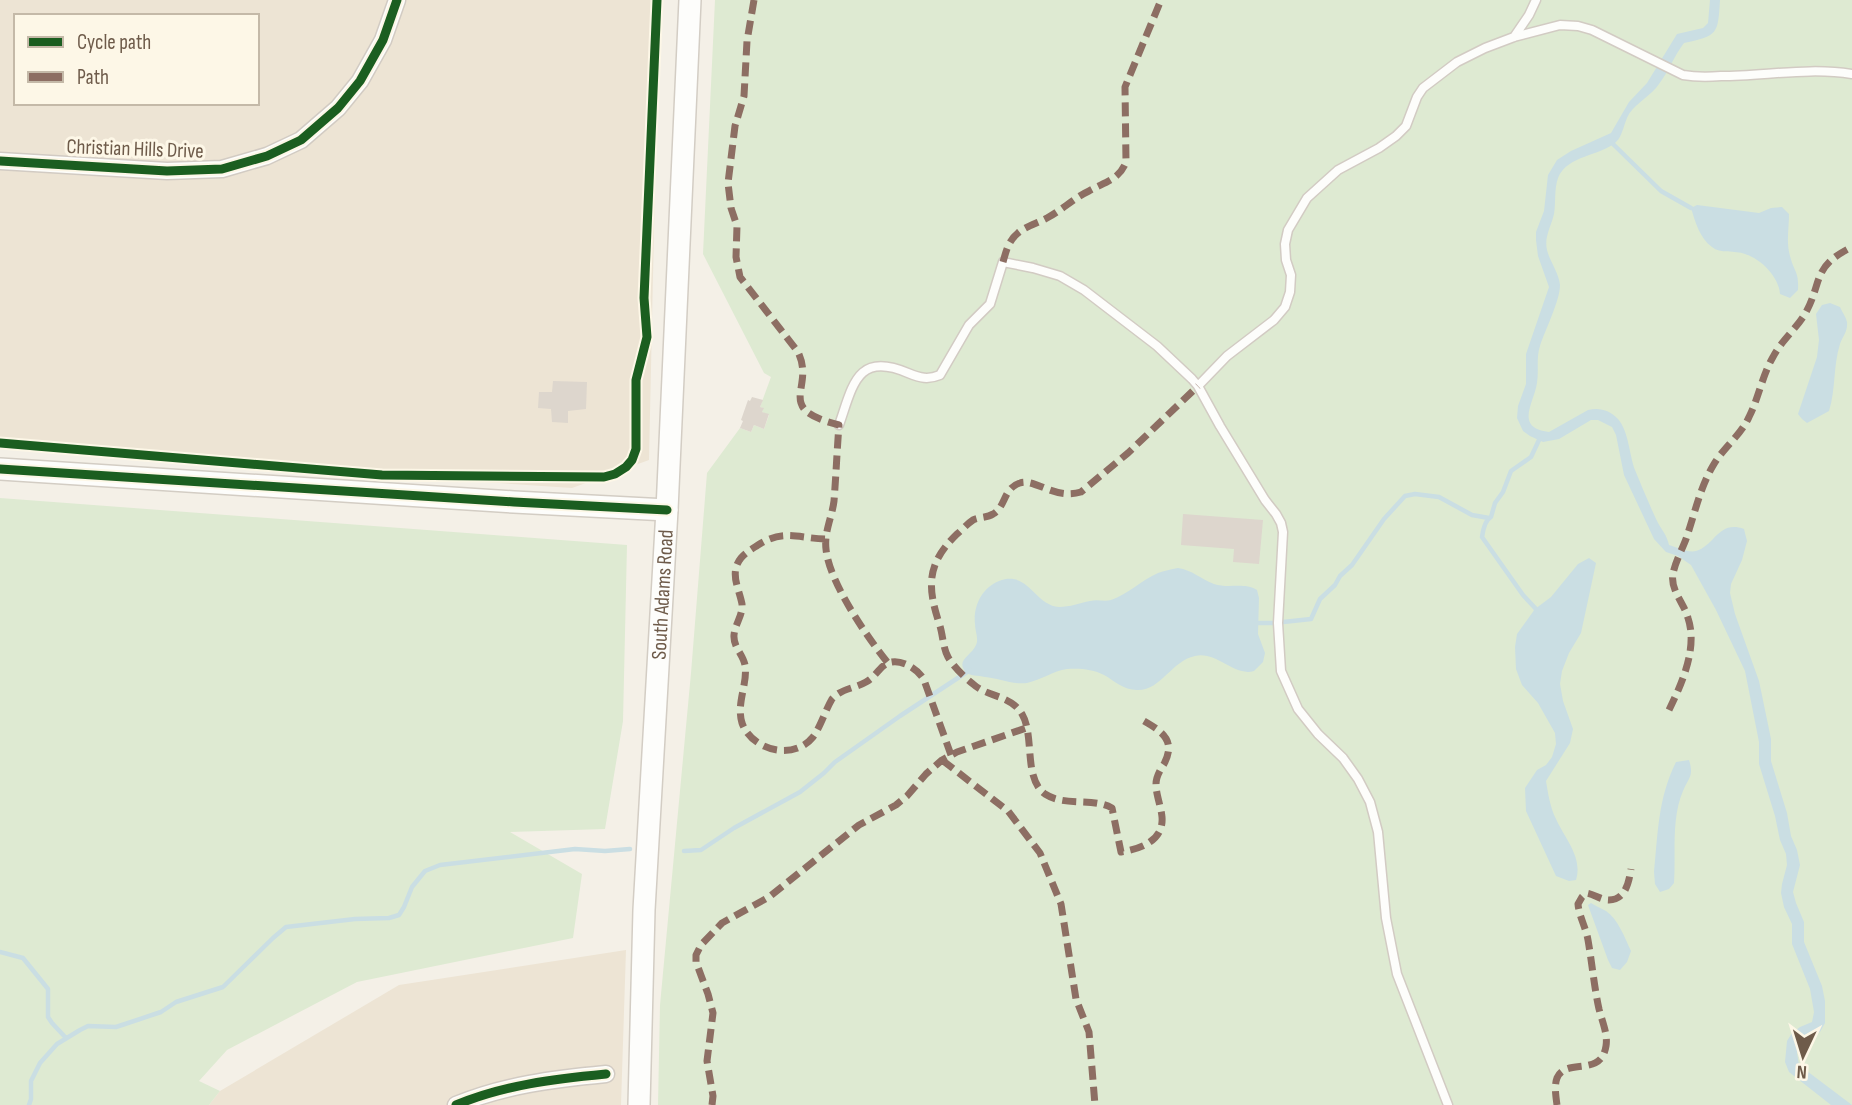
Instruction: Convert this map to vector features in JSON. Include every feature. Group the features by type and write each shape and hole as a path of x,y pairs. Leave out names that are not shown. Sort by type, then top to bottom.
{"main road":[{"name":"South Adams Road","path":"639,1105 644,910 667,510 690,0"},
{"path":"0,469 667,510"}],"street":[{"name":"Christian Hills Drive","path":"0,161 167,171 222,169 267,156 301,140 338,108 360,81 383,40 397,0"},
{"path":"456,1105 492,1099 537,1082 606,1074"}],"lane":[{"path":"1514,37 1530,15 1536,0"},
{"path":"1198,386 1227,356 1274,320 1285,306 1290,292 1291,275 1285,244 1288,230 1307,198 1338,170 1380,148 1396,136 1406,126 1417,97 1423,89 1466,57 1485,47 1560,25 1578,26 1692,77 1810,72 1852,74"},
{"path":"839,425 857,378 868,368 885,365 927,379 940,375 969,325 990,304 1003,261 1060,276 1084,290 1157,346 1198,386 1281,523 1283,532 1278,623 1281,671 1298,709 1318,734 1343,758 1370,802 1378,832 1386,918 1396,974 1448,1105"}],"shaded area":[{"path":"0,0 659,0 649,460 572,488 0,449"},
{"path":"1710,0 1720,0 1714,32 1704,38 1684,43 1663,79 1629,114 1616,142 1576,160 1562,170 1558,178 1554,214 1546,245 1560,285 1539,351 1537,383 1529,420 1538,430 1549,432 1588,410 1604,410 1615,416 1622,424 1635,470 1669,545 1686,551 1696,551 1728,528 1744,529 1747,541 1730,593 1759,681 1771,739 1771,761 1800,865 1793,892 1804,922 1804,942 1822,986 1825,1001 1825,1023 1820,1032 1801,1042 1797,1053 1799,1065 1852,1105 1831,1105 1789,1072 1785,1062 1787,1041 1792,1033 1812,1022 1814,1012 1810,989 1792,944 1792,924 1781,893 1787,865 1786,854 1759,764 1759,742 1745,671 1716,610 1691,565 1666,552 1654,539 1624,475 1612,427 1598,420 1591,420 1559,439 1543,442 1523,431 1517,418 1518,406 1526,384 1526,354 1549,287 1538,256 1536,240 1536,232 1544,211 1548,175 1557,160 1611,133 1629,102 1647,83 1677,34 1703,28 1708,23"},
{"path":"1697,205 1759,213 1782,207 1789,214 1788,246 1797,275 1798,290 1790,298 1780,294 1773,275 1757,260 1741,253 1715,249 1708,244 1698,229 1691,208"},
{"path":"1830,303 1840,307 1847,328 1838,352 1829,411 1807,423 1798,414 1817,357 1819,340 1816,314 1822,305"},
{"path":"1589,558 1596,563 1581,633 1569,653 1560,684 1573,729 1570,743 1546,781 1554,814 1572,848 1577,864 1576,880 1569,881 1556,876 1526,811 1525,788 1537,770 1546,765 1552,757 1556,744 1555,733 1538,703 1522,685 1516,669 1515,647 1517,634 1535,609 1551,597 1578,564"},
{"path":"1178,568 1214,584 1247,586 1257,590 1258,634 1265,653 1263,662 1254,671 1239,670 1211,657 1195,656 1179,664 1153,686 1132,690 1100,673 1086,669 1062,670 1032,682 1022,683 972,675 963,667 963,661 977,643 977,604 983,593 999,581 1018,580 1043,601 1063,607 1093,600 1111,600 1158,573"},
{"path":"1689,760 1691,773 1677,813 1674,883 1669,889 1660,892 1655,884 1654,872 1662,802 1676,762"},
{"path":"1591,903 1614,919 1631,951 1620,970 1612,968 1608,960 1588,905"},
{"path":"626,950 621,1105 209,1105 220,1091 399,985"}],"green space":[{"path":"715,0 1852,0 1852,1105 658,1105 660,1005 707,473 740,428 751,432 754,425 764,429 769,415 762,412 763,408 760,407 771,377 764,373 703,254"},
{"path":"0,498 627,545 623,721 605,829 510,832 582,874 573,938 357,982 227,1050 199,1081 220,1091 209,1105 0,1105"}],"building":[{"path":"553,381 587,382 586,409 568,411 568,423 552,422 551,409 538,408 539,392 552,392"},
{"path":"752,397 763,400 760,407 764,408 762,412 769,414 764,429 754,425 751,432 740,428 748,400"},
{"path":"1183,514 1263,520 1259,564 1233,562 1234,549 1181,545"}],"waterway":[{"path":"1613,144 1661,191 1691,208"},
{"path":"1536,612 1482,537 1511,471 1531,457 1539,440"},
{"path":"1253,623 1311,619 1320,599 1352,565 1384,519 1405,496 1415,494 1439,497 1472,515 1489,518"},
{"path":"684,851 701,850 734,828 800,792 835,762 970,670"},
{"path":"29,1105 31,1081 40,1063 57,1044 88,1026 116,1027 161,1012 176,1002 223,987 286,927 399,915 412,887 425,871 440,865 575,849 630,849"},
{"path":"0,952 23,958 48,989 48,1017 66,1038"}],"marked path":[{"path":"754,0 747,41 744,96 735,126 728,183 731,208 737,226 736,257 740,277 798,352 803,377 801,404 807,412 839,425 834,501 826,549 841,593 888,663"},
{"path":"1003,262 1010,242 1018,233 1120,173 1126,162 1125,87 1161,0"},
{"path":"1669,710 1687,665 1691,641 1691,629 1675,591 1673,574 1705,482 1718,458 1746,423 1769,364 1805,314 1824,269 1830,261 1852,247"},
{"path":"1144,721 1162,733 1168,743 1167,756 1156,781 1162,825 1155,838 1149,842 1136,849 1121,852 1112,808 1096,803 1061,800 1045,794 1034,778 1026,723 1022,714 1012,703 979,688 962,675 950,660 945,650 933,599 932,577 939,556 947,545 973,520 997,511 1014,485 1026,482 1062,493 1081,492 1128,453 1198,386"},
{"path":"825,539 775,537 749,551 737,564 735,575 742,608 734,639 745,665 741,716 747,733 774,750 795,749 813,737 836,695 866,682 887,663 899,662 912,667 924,680 951,755"},
{"path":"712,1105 707,1061 713,1013 696,962 701,945 722,923 769,897 859,825 896,805 942,760 957,752 1026,728"},
{"path":"942,760 1008,811 1040,853 1061,904 1076,999 1089,1032 1095,1105"},
{"path":"1557,1105 1555,1092 1557,1078 1561,1072 1598,1062 1606,1046 1588,940 1578,904 1586,893 1606,900 1619,897 1626,889 1631,869"}],"cycle path":[{"path":"0,161 167,171 222,169 267,156 301,140 338,108 360,81 383,40 397,0"},
{"path":"0,443 382,475 604,477 626,467 636,449 636,380 647,337 644,298 657,0"},
{"path":"0,469 667,510"},
{"path":"456,1105 511,1088 606,1074"}]}
